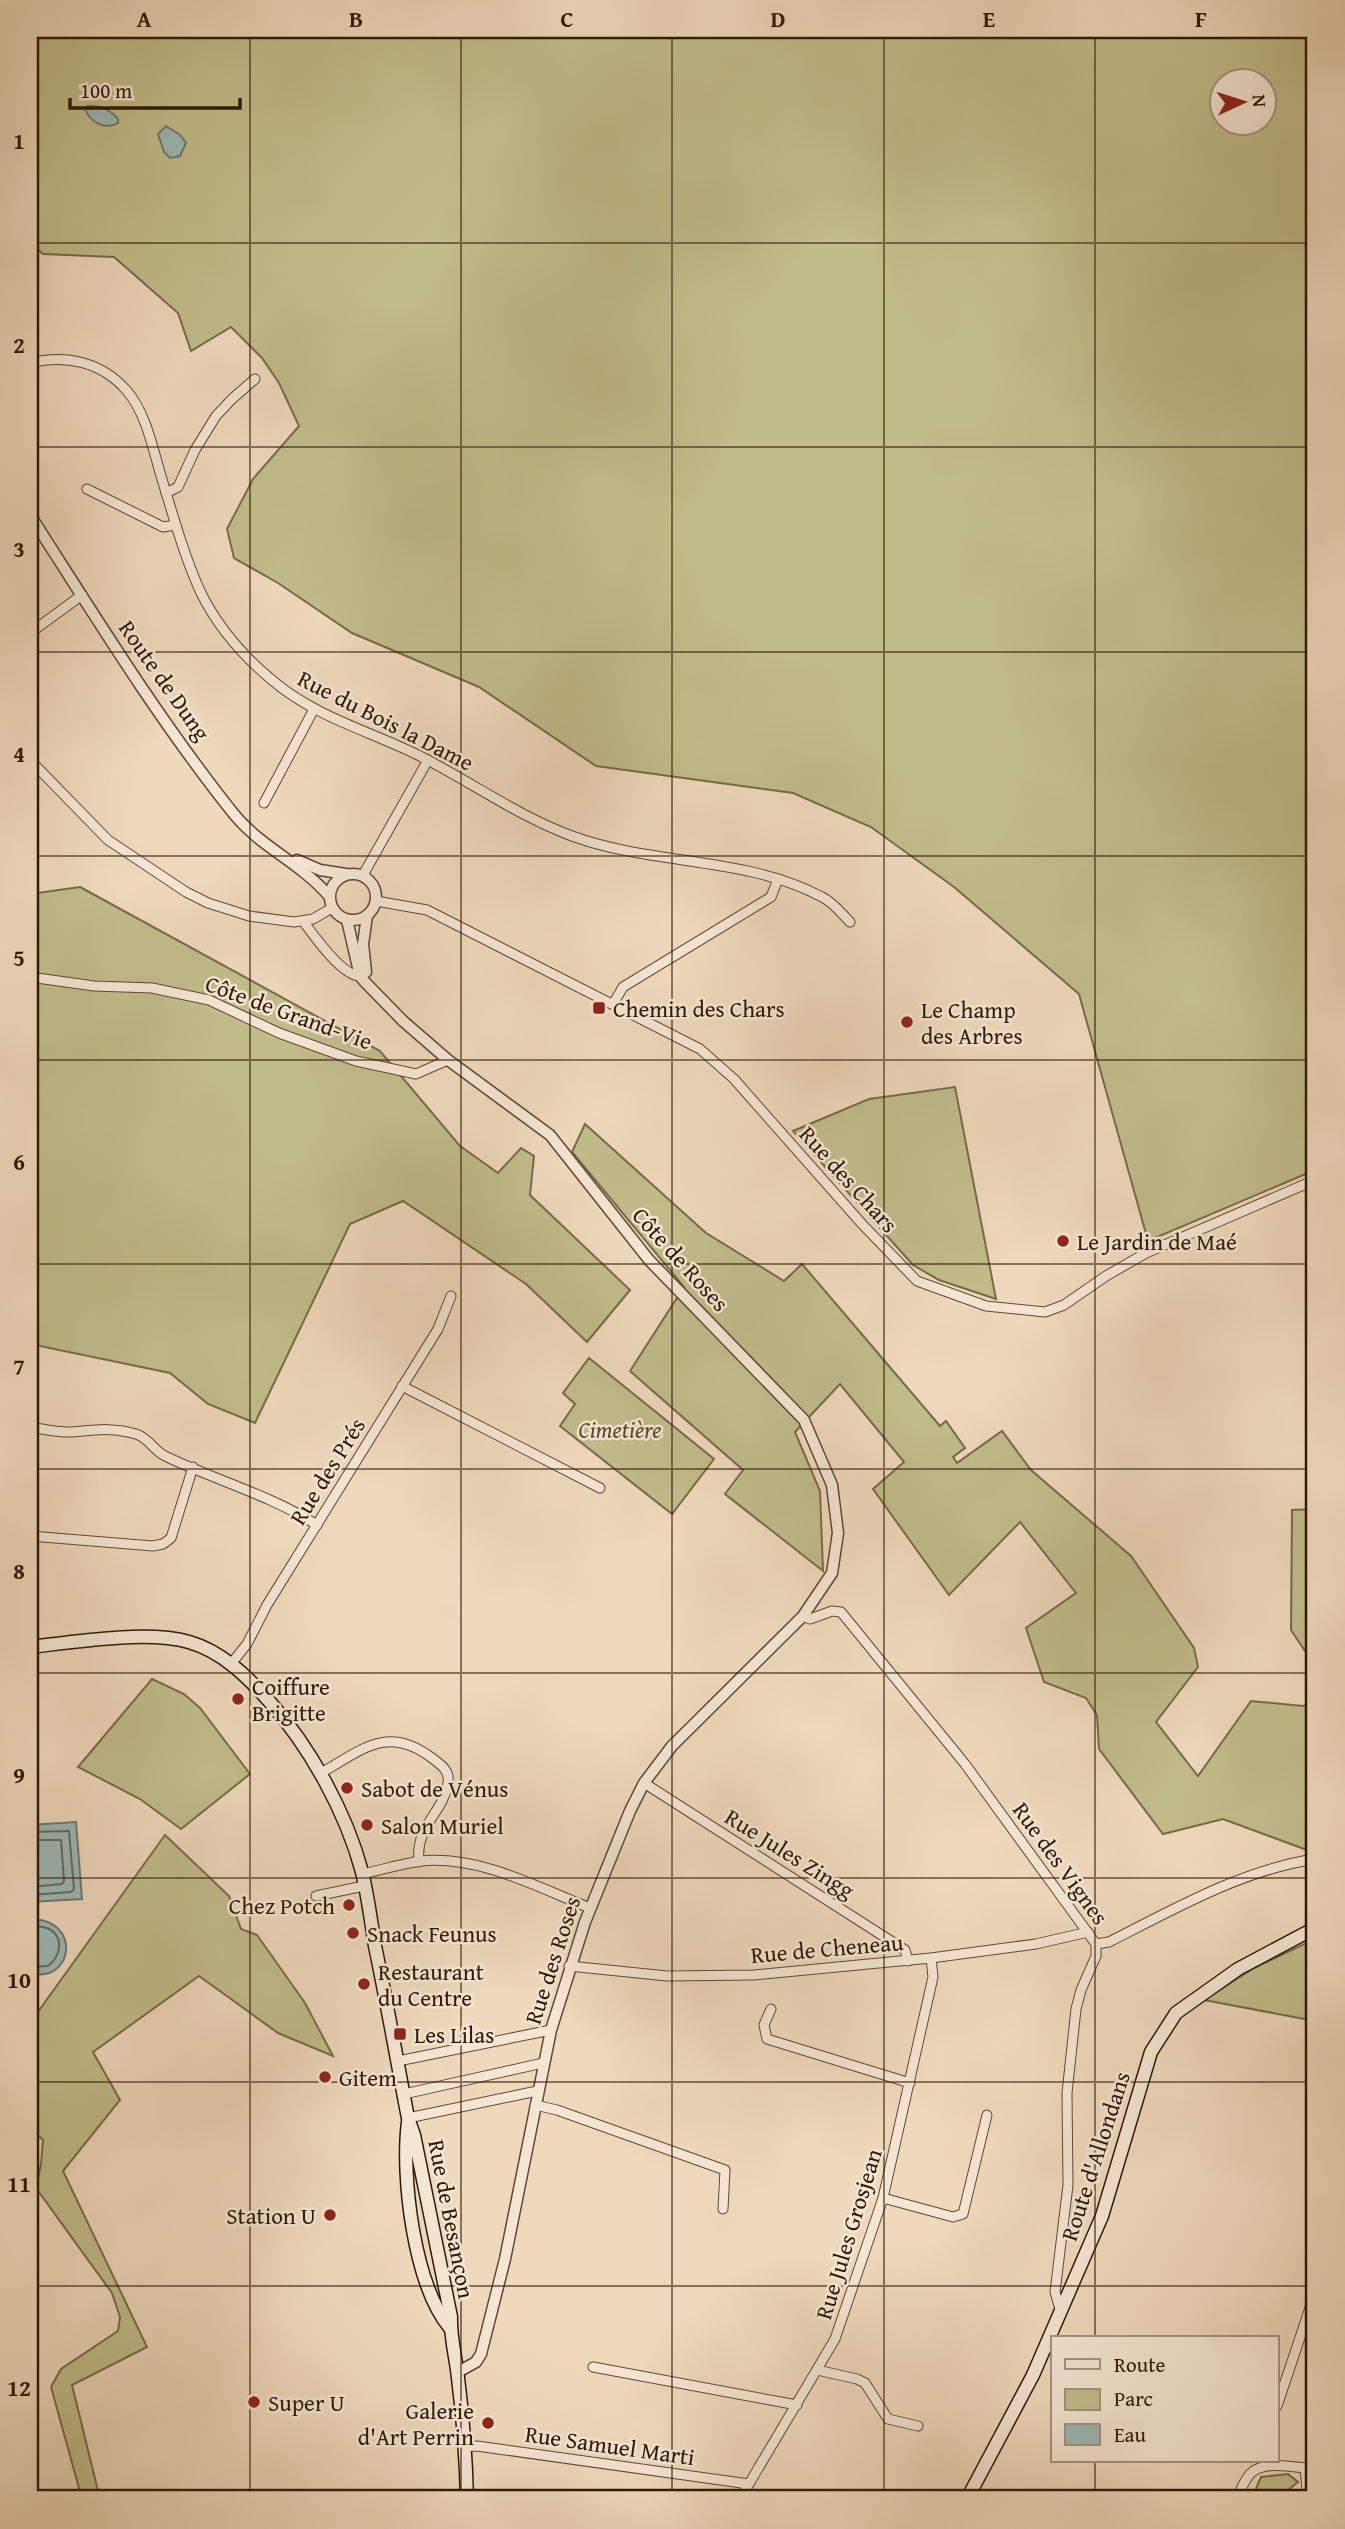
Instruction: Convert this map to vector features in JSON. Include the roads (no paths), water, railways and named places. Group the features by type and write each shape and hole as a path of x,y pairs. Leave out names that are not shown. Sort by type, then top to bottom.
{"main road":[{"name":"Rue de Besançon","path":"30,1647 121,1638 177,1639 205,1647 232,1664 260,1690 285,1719 321,1773 363,1880 408,2118 432,2222 451,2317 450,2328 458,2372 466,2447 467,2499"},
{"name":"Route d'Allondans","path":"967,2499 1033,2375 1102,2216 1151,2052 1176,2013 1238,1969 1315,1928"},
{"name":"Rue de Besançon","path":"408,2118 405,2168 422,2266 442,2319 450,2328"}],"street":[{"name":"Rue du Bois la Dame","path":"30,363 72,359 105,370 128,393 143,421 201,593 223,629 248,660 288,694 314,709 428,760 502,803 572,836 635,853 748,869 824,898 850,922"},
{"path":"166,493 178,487 195,450 216,416 255,379"},
{"path":"87,489 163,527 176,525"},
{"name":"Route de Dung","path":"30,515 146,693 234,814 252,834 307,873 329,896"},
{"path":"30,633 82,595"},
{"path":"264,803 314,709"},
{"path":"30,760 108,839 186,892 208,903 249,916 294,922 313,919 332,908"},
{"path":"363,876 428,760"},
{"name":"Route de Dung","path":"282,854 320,870 346,874"},
{"path":"346,874 363,876 371,882 376,891 376,901 367,916 347,920 338,916 332,908 329,896 331,887 346,874"},
{"path":"613,1004 623,987 771,897 778,879"},
{"name":"Rue des Chars","path":"376,901 427,910 699,1049 734,1079 862,1224 917,1281 986,1306 1045,1312 1063,1305 1146,1253 1315,1180"},
{"name":"Côte de Roses","path":"367,916 363,954 371,986"},
{"path":"303,921 341,966 351,975 360,976 347,920"},
{"name":"Côte de Roses","path":"360,976 403,1021 448,1060 550,1135 649,1260 804,1420 832,1485 838,1533 832,1573 803,1616"},
{"name":"Côte de Grand-Vie","path":"30,977 94,986 152,988 209,1000 279,1033 356,1061 416,1074 448,1060"},
{"name":"Rue des Prés","path":"232,1664 247,1644 267,1605 438,1329 451,1296"},
{"path":"402,1386 600,1488"},
{"path":"30,1427 70,1433 105,1429 138,1435 148,1440 162,1455 317,1525"},
{"path":"30,1535 153,1546 163,1544 171,1538 193,1467"},
{"name":"Rue des Vignes","path":"803,1616 810,1619 832,1611 841,1612 965,1764 1096,1944 1096,1956 1081,1990 1074,2021 1067,2093 1068,2185 1055,2292 1060,2309"},
{"name":"Rue des Roses","path":"458,2372 476,2362 481,2354 505,2259 551,2030 569,1966 630,1811 644,1783 672,1746 803,1616"},
{"path":"321,1773 376,1742 394,1741 421,1750 445,1768 448,1786 422,1831 419,1862"},
{"name":"Rue Jules Zingg","path":"644,1783 905,1950 908,1961"},
{"path":"1096,1944 1109,1942 1192,1900 1261,1873 1315,1859"},
{"path":"316,1896 419,1862 449,1862 486,1868 590,1908"},
{"name":"Rue de Cheneau","path":"569,1966 667,1976 754,1975 908,1961 1036,1944 1088,1933"},
{"name":"Rue Jules Grosjean","path":"740,2499 835,2339 883,2198 933,1977 930,1958"},
{"path":"771,2009 764,2025 767,2039 910,2083"},
{"path":"398,2061 551,2030"},
{"path":"404,2094 543,2063"},
{"path":"408,2118 537,2091"},
{"path":"535,2105 558,2110 725,2170 723,2209"},
{"path":"883,2198 953,2217 963,2214 987,2115"},
{"path":"1278,2403 1315,2294"},
{"path":"593,2367 797,2405"},
{"path":"817,2370 858,2379 865,2383 888,2419 918,2426"},
{"name":"Rue Samuel Marti","path":"466,2447 477,2446 749,2484"},
{"path":"1236,2499 1250,2474 1260,2464 1315,2469"},
{"path":"1305,2468 1307,2490 1312,2499"}],"water":[{"path":"87,106 108,110 118,119 118,123 108,126 98,124 87,114"},
{"path":"166,126 180,135 186,143 180,156 170,158 164,152 158,134"},
{"path":"76,1822 82,1899 30,1902 30,1825"},
{"path":"41,1920 54,1925 62,1934 66,1954 54,1971 30,1973 30,1921"}],"place":[{"name":"Chemin des Chars","path":"599,1008"},
{"name":"Le Champ des Arbres","path":"907,1022"},
{"name":"Le Jardin de Maé","path":"1063,1241"},
{"name":"Coiffure Brigitte","path":"238,1699"},
{"name":"Sabot de Vénus","path":"347,1788"},
{"name":"Salon Muriel","path":"367,1825"},
{"name":"Chez Potch","path":"349,1905"},
{"name":"Snack Feunus","path":"353,1933"},
{"name":"Restaurant du Centre","path":"364,1984"},
{"name":"Les Lilas","path":"400,2034"},
{"name":"Gitem","path":"325,2077"},
{"name":"Station U","path":"330,2215"},
{"name":"Super U","path":"254,2402"},
{"name":"Galerie d'Art Perrin","path":"488,2423"}],"park label":[{"name":"Cimetière","path":"620,1429"}]}
